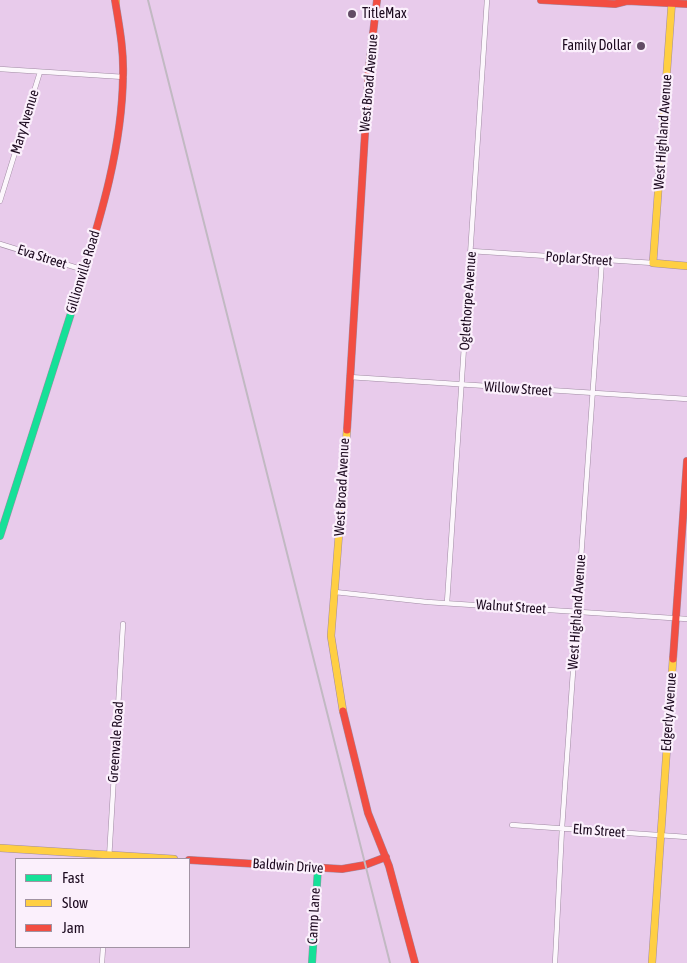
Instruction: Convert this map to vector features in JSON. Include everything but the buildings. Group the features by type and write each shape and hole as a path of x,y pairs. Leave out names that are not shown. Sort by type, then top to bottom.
{"street":[{"name":"West Broad Avenue","path":"377,0 369,67 331,636 338,692 371,826 386,857 415,963"},
{"name":"Oglethorpe Avenue","path":"447,603 487,0"},
{"path":"541,0 615,4 626,1 687,4"},
{"name":"Gillionville Road","path":"0,536 84,270 108,190 117,149 124,77 116,1"},
{"name":"West Highland Avenue","path":"653,263 672,2"},
{"path":"0,69 124,77"},
{"name":"Mary Avenue","path":"0,201 40,72"},
{"name":"Eva Street","path":"0,244 84,270"},
{"name":"Poplar Street","path":"471,251 687,266"},
{"name":"West Highland Avenue","path":"554,963 602,260"},
{"name":"Willow Street","path":"348,377 687,399"},
{"name":"Edgerly Avenue","path":"652,963 687,461"},
{"name":"Walnut Street","path":"335,592 447,603 687,619"},
{"name":"Greenvale Road","path":"109,857 123,624"},
{"name":"Elm Street","path":"512,825 687,837"},
{"path":"0,848 142,858"},
{"name":"Baldwin Drive","path":"190,860 318,868 352,868 386,857"},
{"name":"Camp Lane","path":"312,963 318,868"},
{"path":"102,963 104,948"}],"railway":[{"path":"148,0 390,963"}],"traffic: fast":[{"path":"0,536 73,307"},
{"path":"312,963 318,868"}],"traffic: slow":[{"path":"672,0 653,263 687,266"},
{"path":"343,711 331,636 347,430"},
{"path":"652,963 673,659"},
{"path":"0,848 158,858"}],"traffic: jam":[{"path":"73,307 106,193 118,135 122,105 123,57 115,0"},
{"path":"347,430 369,67 377,0"},
{"path":"541,0 615,4 627,1 687,4"},
{"path":"673,659 687,461"},
{"path":"343,711 368,813 389,866 415,963"},
{"path":"190,860 342,869 365,865 386,857"}],"place":[{"name":"TitleMax","path":"352,14"},
{"name":"Family Dollar","path":"641,46"}]}
